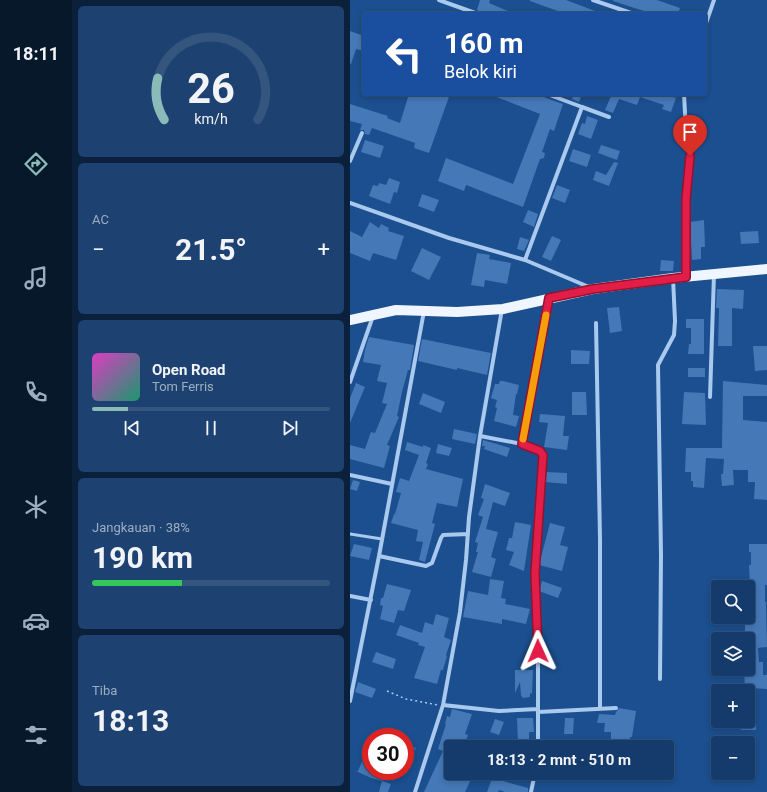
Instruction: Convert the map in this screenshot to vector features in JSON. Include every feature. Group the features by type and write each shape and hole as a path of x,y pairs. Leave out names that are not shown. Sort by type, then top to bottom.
{"main road":[{"path":"350,320 396,310 457,312 503,309 593,289 673,278 767,269"}],"street":[{"path":"439,0 472,12"},
{"path":"592,0 628,12"},
{"path":"707,20 714,0"},
{"path":"552,96 609,117"},
{"path":"684,96 686,132 690,156 686,199 686,277"},
{"path":"525,260 582,107"},
{"path":"350,161 362,134"},
{"path":"350,203 449,238 525,260 593,289"},
{"path":"710,397 714,274"},
{"path":"660,679 661,555 658,365 674,335 675,321 673,278"},
{"path":"522,444 549,298"},
{"path":"415,792 443,705 460,612 469,517 480,436 503,309"},
{"path":"350,701 371,600 424,311"},
{"path":"350,382 374,314"},
{"path":"596,323 600,539 600,709"},
{"path":"480,436 522,444 540,451 543,455 535,573 538,637 538,740"},
{"path":"350,475 392,484"},
{"path":"379,556 426,566 432,562 443,535 468,534"},
{"path":"350,596 371,600"},
{"path":"443,705 499,711 616,708"},
{"path":"531,792 534,780"}],"lane":[{"path":"350,534 382,540"}],"path":[{"path":"387,691 406,700 443,705"}],"building":[{"path":"480,0 490,0 489,3 510,12 480,12 477,10"},
{"path":"566,0 598,12 560,12 530,1"},
{"path":"657,0 680,8 679,12 647,12 613,1"},
{"path":"350,31 362,35 362,50 356,49 350,64"},
{"path":"408,96 449,96 429,153 414,148 415,143 372,128 369,135 365,134 364,130 360,130 362,124 350,121 350,104 388,116 387,118 400,123"},
{"path":"494,96 541,96 563,104 554,131 550,129 542,152 545,153 544,158 540,159 523,207 466,185 464,191 438,181 446,158 513,184 540,114"},
{"path":"573,96 581,96 579,102 572,99"},
{"path":"611,96 670,96 676,98 671,112 662,109 664,105 640,97 637,105 619,99 613,113 605,110"},
{"path":"587,116 598,120 591,139 578,134 582,123 585,124"},
{"path":"365,140 384,146 380,158 361,152"},
{"path":"601,145 620,151 617,160 598,153"},
{"path":"573,149 591,155 587,167 569,161"},
{"path":"614,162 618,163 609,186 593,180 596,171 606,175"},
{"path":"389,178 400,182 397,193 394,192 390,204 369,196 373,185 378,186 379,183 386,185"},
{"path":"557,185 570,190 565,203 552,198"},
{"path":"422,194 439,200 434,212 418,206"},
{"path":"528,210 538,214 534,227 523,222"},
{"path":"704,220 705,247 701,247 701,259 692,260 690,222"},
{"path":"370,222 379,228 381,224 389,228 388,231 404,236 396,260 373,253 370,261 350,253 350,231 362,237"},
{"path":"758,231 759,243 741,244 740,232"},
{"path":"552,236 561,240 551,261 542,257"},
{"path":"520,237 529,240 524,251 517,249"},
{"path":"422,248 441,257 429,280 411,271"},
{"path":"477,253 490,255 489,259 511,263 507,284 485,280 484,287 471,285"},
{"path":"661,260 674,261 673,271 660,271"},
{"path":"717,289 744,290 743,309 732,308 732,346 718,346 719,308 716,308"},
{"path":"619,307 622,331 610,333 607,308"},
{"path":"686,319 704,319 704,354 688,354 689,344 691,344 691,328 686,328"},
{"path":"369,337 414,345 410,370 408,370 397,416 399,417 387,445 390,446 384,468 350,459 350,445 365,449 371,432 375,433 387,404 382,403 387,383 377,381 381,365 363,362"},
{"path":"422,339 491,353 487,375 418,361"},
{"path":"753,346 767,346 767,370 755,371"},
{"path":"571,350 590,351 589,364 571,364"},
{"path":"688,368 705,368 705,377 688,377"},
{"path":"500,381 519,385 513,415 519,416 516,427 494,421 497,400 491,398 495,384 499,384"},
{"path":"723,381 767,385 767,396 743,396 743,420 767,422 767,500 754,499 755,482 748,482 748,470 733,470 734,485 722,486 721,474 723,474 724,459 706,458 704,488 693,487 691,472 685,472 686,448 722,448"},
{"path":"356,383 365,387 350,423 350,398"},
{"path":"572,392 586,392 587,415 572,415"},
{"path":"684,392 705,393 706,425 682,424"},
{"path":"423,393 445,402 441,413 419,404"},
{"path":"540,414 565,416 563,436 569,436 567,450 544,447 548,423 539,422"},
{"path":"454,429 477,434 475,444 452,439"},
{"path":"483,440 510,448 507,457 484,449 485,446 482,446"},
{"path":"407,442 431,448 426,463 428,464 426,469 463,479 457,507 437,503 432,523 435,524 425,562 419,560 423,542 416,541 418,530 391,523 401,493 396,492 400,478 409,481 419,455 405,450"},
{"path":"438,444 452,448 449,456 436,453"},
{"path":"546,472 567,473 567,484 545,482"},
{"path":"353,480 360,482 357,491 350,489"},
{"path":"485,484 510,493 505,506 493,502 486,529 498,532 491,557 496,559 491,577 472,572 478,552 476,552 478,543 475,542 483,517 478,515 484,499 481,498"},
{"path":"515,522 531,525 524,571 509,565 514,552 506,550 509,538 512,538"},
{"path":"550,523 565,527 560,545 568,547 562,571 539,565"},
{"path":"354,544 372,548 369,560 350,556"},
{"path":"749,544 767,544 767,585 765,585 765,602 767,647 758,648 759,662 763,662 763,675 767,675 767,689 755,688 755,684 745,684 744,676 755,676 755,632 745,632 745,625 755,624 755,580 750,580 749,565 751,565 751,552 749,552"},
{"path":"490,579 504,581 501,598 506,599 505,604 530,609 526,624 502,619 502,624 463,617 468,591 488,595"},
{"path":"542,581 562,588 558,598 539,591"},
{"path":"387,584 411,590 404,611 398,610 394,623 380,619 383,606 380,605 381,598 383,598"},
{"path":"436,614 449,618 444,637 451,640 443,670 441,670 437,684 414,678 425,647 418,645 419,643 396,635 400,625 422,633 425,622 433,625"},
{"path":"376,652 396,659 393,669 372,662"},
{"path":"515,670 533,670 532,694 530,693 530,697 523,698 521,695 520,682 515,693"},
{"path":"358,682 376,689 372,698 355,692"},
{"path":"619,708 636,711 632,737 630,737 630,740 611,740 611,732 604,732 605,723 597,723 599,714 615,715"},
{"path":"452,709 472,714 465,734 468,735 466,740 444,740 444,780 471,780 465,792 424,792 443,751 438,749 447,716 450,717"},
{"path":"517,718 533,718 534,732 529,732 529,740 518,740"},
{"path":"565,718 574,718 573,734 564,734"},
{"path":"495,719 504,722 499,735 490,732"},
{"path":"756,720 756,730 741,730 741,728 755,728"},
{"path":"362,762 362,774 356,771 358,771"},
{"path":"491,780 503,780 528,788 528,792 505,792 499,790 498,792 487,792"},
{"path":"382,781 391,784 388,792 379,792"}],"slow traffic":[{"path":"523,439 546,315"}],"route":[{"path":"538,651 535,573 543,455 542,452 522,444 549,298 617,285 686,277 686,199 690,156"}]}
